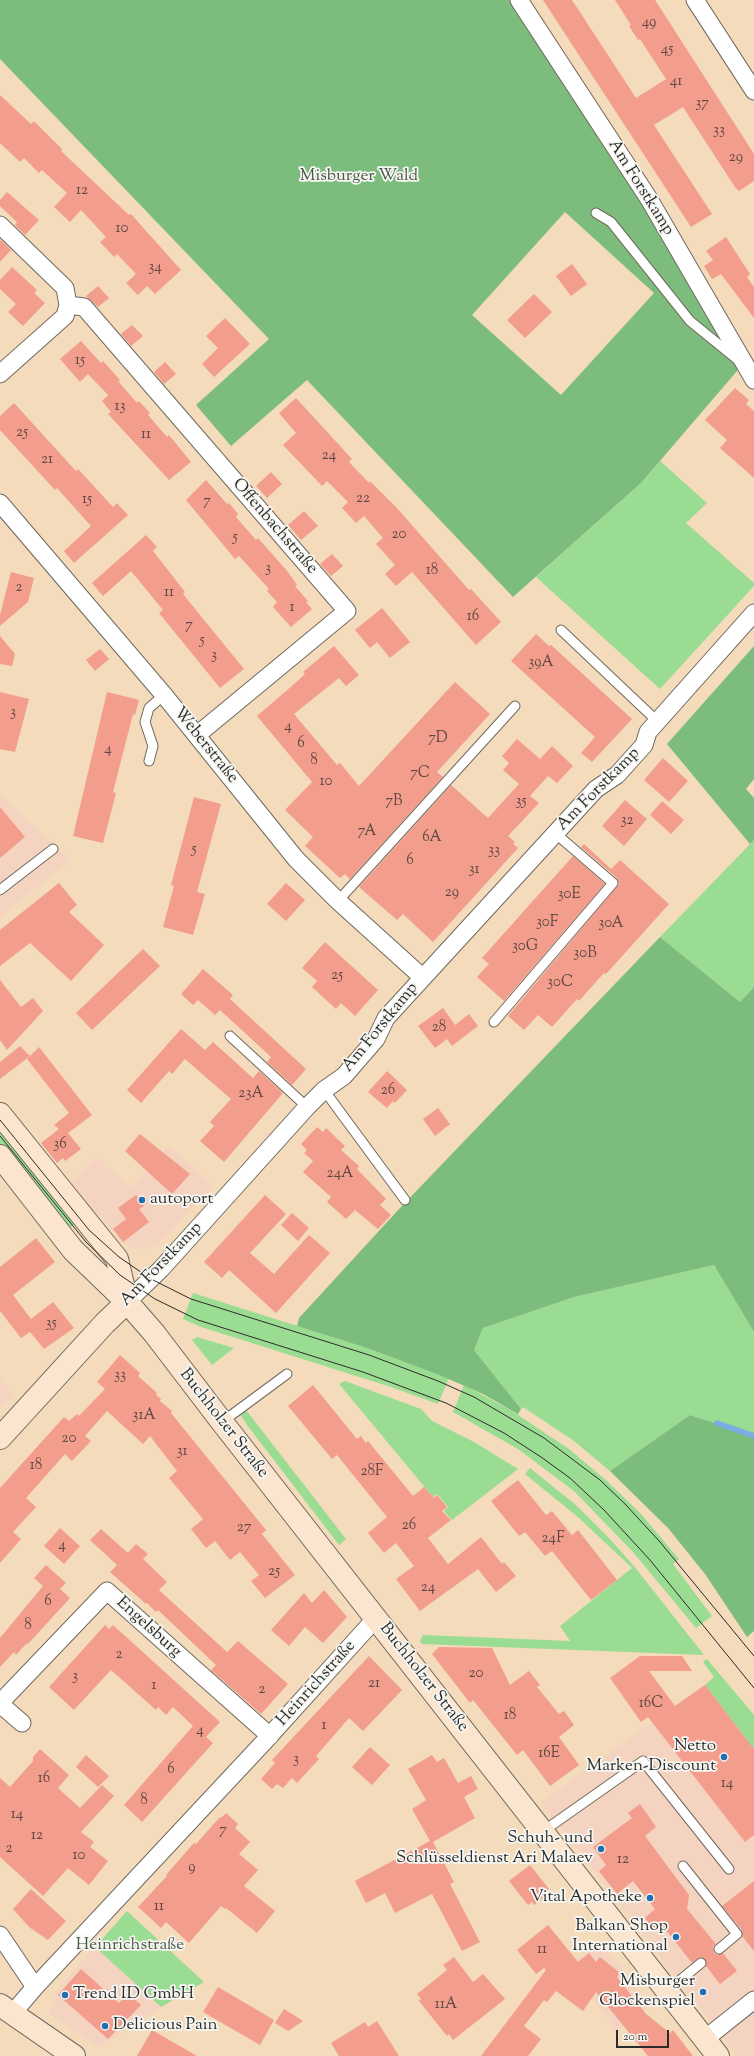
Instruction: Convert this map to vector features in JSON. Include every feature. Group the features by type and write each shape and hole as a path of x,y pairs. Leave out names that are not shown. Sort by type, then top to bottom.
{"main road":[{"name":"Buchholzer Straße","path":"0,1114 117,1259 127,1302"},
{"name":"Buchholzer Straße","path":"0,1156 73,1250 127,1302 154,1333 718,2056"},
{"name":"Am Forstkamp","path":"0,1438 127,1302"},
{"path":"6,2009 73,2056"}],"street":[{"name":"Am Forstkamp","path":"519,0 649,199 750,373"},
{"path":"695,0 754,91"},
{"path":"0,225 65,288 68,305 65,316 2,369"},
{"name":"Offenbachstraße","path":"68,305 84,307 347,611 197,735"},
{"name":"Weberstraße","path":"0,503 164,695 296,859 338,901 422,977"},
{"name":"Am Forstkamp","path":"127,1302 166,1263 324,1090 344,1076 376,1039 386,1018 422,977 596,789 617,775 644,745 648,732 657,721 754,613"},
{"name":"Engelsburg","path":"22,1723 0,1704 107,1591 270,1736"},
{"name":"Heinrichstraße","path":"6,2009 35,1987 270,1736 376,1618"},
{"path":"0,1935 35,1987"},
{"path":"705,2039 754,2000"}],"lane":[{"path":"596,213 612,222 690,321 750,373"},
{"path":"561,630 657,721"},
{"path":"149,761 153,746 145,722 149,708 164,695"},
{"path":"338,901 515,706"},
{"path":"494,1022 613,883 556,833"},
{"path":"0,890 53,849"},
{"path":"230,1036 307,1108"},
{"path":"324,1090 405,1200"},
{"path":"222,1422 287,1374"},
{"path":"542,1832 643,1761 729,1869"},
{"path":"683,1866 737,1934 719,1949"},
{"path":"667,1991 701,1963"}],"shaded area":[{"path":"0,794 70,860 0,917"},
{"name":"autoport","path":"169,1146 213,1186 158,1244 147,1249 132,1249 122,1242 104,1219 93,1211 71,1184 96,1157 131,1188"},
{"path":"0,1379 14,1396 0,1407"},
{"path":"711,1680 754,1731 754,2056 737,2056 541,1802"},
{"path":"601,1942 650,2006 617,2031 568,1966"},
{"path":"95,1947 161,2007 98,2047 49,2013 57,1991"}],"green space":[{"name":"Misburger Wald","path":"0,0 515,0 743,364 641,483 513,597 307,380 231,446 196,405 269,339 0,59","holes":["565,212 654,293 561,395 472,315"]},
{"path":"660,461 707,503 686,523 754,583 754,586 660,689 536,577 641,483"},
{"path":"754,646 754,779 746,789 754,798 754,840 750,844 667,744"},
{"path":"754,840 754,987 740,1002 660,937"},
{"path":"660,937 740,1002 754,987 754,1332 714,1265 574,1297 483,1328 474,1350 521,1409 518,1414 483,1394 437,1374 367,1348 297,1326 299,1318 400,1208"},
{"path":"0,1126 77,1223 68,1229 0,1144"},
{"path":"714,1265 754,1332 754,1436 690,1415 610,1471 574,1441 523,1407 521,1409 474,1350 483,1328 574,1297"},
{"path":"193,1293 367,1348 449,1378 438,1404 391,1387 201,1327 183,1319"},
{"path":"197,1337 234,1348 212,1365 192,1340"},
{"path":"345,1381 421,1409 432,1421 474,1442 518,1469 452,1520 444,1511 448,1507 437,1494 433,1497 339,1384"},
{"path":"464,1385 518,1414 569,1449 608,1482 641,1514 679,1559 673,1564 712,1616 696,1628 633,1552 574,1491 518,1449 453,1412"},
{"path":"246,1410 346,1539 339,1545 247,1425 240,1414"},
{"path":"690,1415 754,1436 754,1631 747,1637 705,1574 668,1528 610,1471"},
{"path":"530,1468 576,1505 608,1537 634,1566 704,1655 422,1644 420,1641 423,1635 570,1641 560,1626 632,1568 579,1518 525,1474"},
{"path":"707,1659 754,1715 754,1749 705,1685 714,1677 703,1662"},
{"name":"Heinrichstraße","path":"127,1911 204,1982 161,2007 95,1947"}],"building":[{"path":"543,0 572,0 636,98 666,79 640,39 638,40 629,26 631,25 615,0 655,0 754,154 754,181 739,191 735,187 683,107 654,125 712,214 691,227"},
{"path":"0,95 31,124 34,121 62,149 61,151 129,215 131,214 181,270 155,294 147,286 138,295 126,283 136,274 117,254 114,257 100,242 106,237 81,210 70,222 54,207 67,193 42,170 39,173 24,158 20,162 0,143"},
{"path":"7,192 39,220 25,235 15,225 17,222 0,206 0,200"},
{"path":"726,237 750,274 747,277 754,287 754,318 721,274 712,279 704,266 713,260 706,251"},
{"path":"1,240 11,250 0,262 0,241"},
{"path":"572,264 587,284 571,296 556,276"},
{"path":"12,267 37,290 34,293 45,303 23,326 8,312 16,304 0,289 0,280"},
{"path":"98,286 109,298 98,307 86,296"},
{"path":"534,294 552,312 525,338 507,320"},
{"path":"225,318 250,344 214,377 202,364 218,348 206,336"},
{"path":"132,325 143,336 131,346 121,334"},
{"path":"81,341 101,363 103,361 120,380 118,381 137,403 139,401 150,413 148,415 167,437 169,435 191,462 169,480 108,414 111,412 102,401 108,395 88,374 80,382 60,359"},
{"path":"165,362 176,374 164,384 154,372"},
{"path":"735,388 749,400 746,404 754,411 754,478 720,448 727,440 705,420"},
{"path":"296,398 352,459 349,462 369,483 370,481 396,507 469,590 471,589 501,622 476,645 412,572 396,586 385,574 395,565 376,544 383,538 364,516 356,523 342,508 348,502 327,481 322,486 283,445 296,433 279,413"},
{"path":"14,403 76,471 78,469 113,507 117,503 128,515 74,563 64,551 91,526 57,488 55,490 0,430 0,416"},
{"path":"271,472 282,484 267,498 256,486"},
{"path":"206,480 227,504 229,503 238,514 236,517 256,540 258,538 288,572 297,585 295,586 308,601 306,602 312,609 291,627 273,607 277,602 267,591 269,589 239,556 235,559 186,500"},
{"path":"304,511 318,526 301,540 288,525"},
{"path":"146,535 157,547 153,551 185,592 183,594 244,669 220,688 159,613 163,610 131,571 103,596 92,583"},
{"path":"332,554 343,566 331,576 320,564"},
{"path":"11,572 34,578 28,602 0,626 0,615"},
{"path":"382,608 410,642 390,658 377,642 370,648 355,630"},
{"path":"536,634 549,646 551,645 632,719 592,762 581,753 595,737 511,661"},
{"path":"0,636 15,654 12,666 0,664"},
{"path":"334,646 359,675 346,686 339,678 294,714 337,765 340,763 359,786 455,682 490,714 437,772 443,777 350,879 345,874 340,878 305,846 313,837 285,810 312,782 257,716 305,674 303,672"},
{"path":"100,649 109,659 95,671 86,660"},
{"path":"0,692 29,699 15,752 0,749"},
{"path":"107,692 139,700 135,715 133,714 113,792 116,793 103,843 73,836"},
{"path":"517,739 540,759 552,746 573,766 557,783 548,776 530,796 539,803 508,836 515,842 513,844 518,848 433,942 403,914 397,920 359,887 451,785 488,818 519,784 503,770 509,763 502,756"},
{"path":"663,758 688,781 669,802 644,780"},
{"path":"194,797 221,804 197,892 205,894 193,935 163,927 174,886 171,885"},
{"path":"625,800 647,819 624,846 602,826"},
{"path":"662,801 684,820 671,834 650,815"},
{"path":"0,807 25,837 0,858"},
{"path":"584,844 611,869 620,860 669,904 606,974 604,973 579,1001 577,999 552,1027 538,1015 524,1030 508,1016 619,884 617,878 581,847"},
{"path":"573,856 605,884 504,1001 477,977 489,964 482,958"},
{"path":"59,883 77,905 69,912 104,945 71,981 30,943 0,966 0,930"},
{"path":"286,883 305,900 286,921 267,904"},
{"path":"325,942 378,990 355,1016 341,1003 336,1009 312,987 317,981 302,968"},
{"path":"143,949 160,966 92,1030 76,1013"},
{"path":"203,969 233,995 230,999 306,1069 292,1085 267,1062 271,1057 220,1010 215,1015 198,1000 193,1005 181,994"},
{"path":"0,980 21,1007 33,998 43,1011 7,1050 0,1040"},
{"path":"443,1008 455,1025 469,1014 478,1026 452,1046 447,1039 435,1048 418,1026"},
{"path":"181,1029 205,1050 213,1042 253,1078 259,1071 283,1093 224,1162 200,1141 214,1126 210,1122 231,1099 185,1059 172,1074 169,1071 141,1103 127,1090"},
{"path":"20,1046 30,1056 0,1079 0,1062"},
{"path":"39,1047 92,1115 68,1133 81,1149 65,1161 63,1158 57,1163 41,1143 59,1129 54,1125 69,1113 27,1059"},
{"path":"387,1071 407,1090 395,1103 393,1101 387,1108 368,1092"},
{"path":"438,1108 450,1124 435,1136 423,1119"},
{"path":"317,1127 323,1132 326,1128 345,1146 341,1150 359,1166 357,1169 386,1199 380,1205 391,1215 378,1229 355,1210 346,1219 327,1202 331,1197 303,1172 313,1161 304,1153 307,1150 301,1144"},
{"path":"140,1134 190,1174 172,1194 125,1151"},
{"path":"136,1195 144,1206 139,1209 149,1222 123,1242 113,1229 126,1219 118,1208"},
{"path":"265,1195 286,1214 250,1253 274,1274 309,1235 330,1253 276,1313 229,1270 222,1278 204,1262"},
{"path":"292,1213 309,1228 298,1241 281,1225"},
{"path":"36,1238 55,1262 13,1295 31,1319 53,1302 74,1328 44,1349 30,1332 21,1338 0,1311 0,1267"},
{"path":"120,1355 140,1373 138,1376 157,1393 156,1395 161,1399 160,1401 172,1411 171,1413 266,1530 262,1534 295,1575 265,1598 251,1581 259,1575 240,1552 230,1560 215,1541 206,1548 191,1529 203,1519 169,1478 177,1471 150,1436 143,1444 107,1411 85,1436 91,1441 72,1461 65,1454 26,1498 36,1507 13,1532 21,1539 0,1563 0,1488 64,1417 69,1421 77,1414 79,1416 105,1389 97,1382"},
{"path":"313,1385 357,1439 361,1436 366,1443 368,1441 413,1496 424,1487 434,1498 437,1495 447,1507 442,1511 451,1520 428,1538 448,1564 481,1537 502,1564 504,1562 516,1576 496,1592 478,1569 420,1611 396,1579 414,1566 396,1543 384,1553 368,1533 387,1517 337,1455 332,1459 288,1406"},
{"path":"518,1480 546,1515 552,1511 572,1535 578,1530 617,1580 591,1600 552,1551 545,1556 525,1532 519,1536 491,1501"},
{"path":"60,1528 80,1546 64,1564 44,1546"},
{"path":"101,1529 128,1553 136,1544 148,1554 143,1559 167,1582 159,1590 227,1652 238,1641 288,1684 261,1714 211,1670 216,1665 158,1610 156,1612 110,1572 117,1565 90,1540"},
{"path":"46,1565 66,1583 60,1589 70,1598 28,1644 27,1643 16,1655 14,1652 0,1667 0,1638 43,1586 34,1578"},
{"path":"324,1590 347,1617 323,1643 305,1627 289,1646 271,1630 304,1593 312,1603"},
{"path":"105,1625 109,1629 113,1625 220,1722 206,1737 213,1743 142,1822 124,1805 193,1726 173,1707 166,1715 158,1707 156,1710 111,1670 74,1710 49,1687"},
{"path":"439,1647 492,1648 510,1685 529,1671 540,1685 537,1687 559,1714 564,1711 574,1725 559,1737 579,1765 550,1786 523,1750 517,1755 473,1700 470,1703 432,1654"},
{"path":"369,1656 402,1690 363,1731 349,1718 316,1756 319,1759 297,1783 292,1778 283,1788 277,1784 272,1789 261,1779 275,1763 272,1760"},
{"path":"640,1656 682,1656 692,1671 649,1671 675,1706 705,1685 754,1749 754,1835 745,1842 648,1717 641,1722 610,1678"},
{"path":"370,1747 390,1765 372,1785 352,1767"},
{"path":"40,1749 69,1775 58,1788 80,1808 102,1785 114,1796 81,1832 94,1842 90,1847 108,1861 89,1885 68,1868 43,1896 0,1857 0,1778 10,1787 33,1761 33,1757"},
{"path":"86,1755 109,1776 98,1787 76,1767"},
{"path":"432,1755 437,1762 444,1758 458,1783 471,1776 478,1789 464,1797 475,1818 433,1842 454,1882 450,1884 480,1942 462,1951 432,1894 395,1913 385,1893 366,1903 355,1881 430,1841 412,1809 426,1800 408,1769"},
{"path":"640,1804 656,1827 645,1836 689,1895 687,1909 716,1944 713,1947 714,1953 717,1955 723,1953 737,1971 720,1984 706,1966 705,1959 700,1957 692,1963 662,1925 655,1931 645,1918 655,1909 633,1881 617,1894 599,1871 606,1865 593,1847 632,1818 628,1813"},
{"path":"226,1813 238,1824 235,1828 250,1842 239,1854 258,1870 244,1886 275,1911 257,1933 226,1908 225,1909 221,1906 189,1943 166,1922 161,1928 138,1907 167,1876 166,1875 194,1843 196,1844 220,1817 221,1818"},
{"path":"530,1865 549,1889 545,1892 547,1895 534,1905 532,1902 528,1905 509,1881"},
{"path":"754,1881 754,1951 742,1936 742,1930 722,1906"},
{"path":"31,1889 66,1921 48,1940 29,1927 13,1909"},
{"path":"548,1925 578,1962 589,1953 596,1962 600,1957 620,1973 617,1977 646,2014 670,2033 673,2030 693,2056 648,2056 596,1992 583,2011 556,1991 547,2002 544,2000 524,2026 541,2039 528,2056 481,2056 546,1970 544,1968 536,1974 517,1950"},
{"path":"454,1957 473,1982 483,1974 505,1999 453,2040 449,2034 447,2036 419,2001 421,1999 417,1994 447,1970 443,1965"},
{"path":"81,1969 119,2003 128,1993 141,2005 108,2039 58,1995"},
{"path":"218,1987 274,2020 260,2045 203,2012"},
{"path":"284,2009 303,2021 288,2031 275,2023"},
{"path":"377,2021 399,2056 339,2056 331,2043 365,2022 368,2027"},
{"path":"152,2030 197,2056 137,2056"}],"waterway":[{"path":"717,1423 754,1436"}],"tram line":[{"path":"0,1120 89,1230 119,1257 151,1279 191,1299 369,1355 438,1381 474,1397 544,1438 600,1480 626,1505 660,1542 754,1656"},
{"path":"0,1136 86,1242 120,1275 155,1299 198,1320 363,1372 446,1403 504,1433 570,1478 604,1510 650,1560 754,1688"}],"place":[{"name":"autoport","path":"142,1200"},
{"name":"Netto Marken-Discount","path":"724,1757"},
{"name":"Schuh- und Schlüsseldienst Ari Malaev","path":"601,1849"},
{"name":"Vital Apotheke","path":"650,1898"},
{"name":"Balkan Shop International","path":"676,1937"},
{"name":"Misburger Glockenspiel","path":"703,1992"},
{"name":"Trend ID GmbH","path":"65,1995"},
{"name":"Delicious Pain","path":"105,2026"}]}
